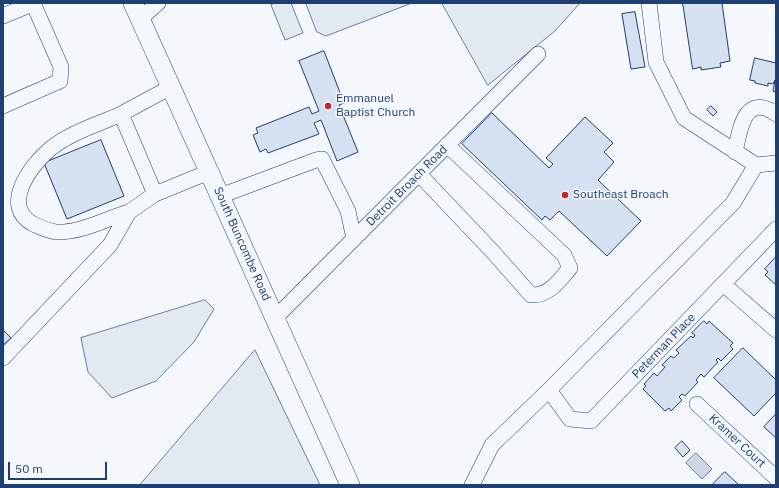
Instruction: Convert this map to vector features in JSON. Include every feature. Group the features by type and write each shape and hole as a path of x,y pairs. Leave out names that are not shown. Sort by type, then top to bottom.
{"main road":[{"name":"South Buncombe Road","path":"136,11 350,485"}],"street":[{"path":"3,16 33,3 61,67 60,81 3,106"},
{"path":"136,11 158,3"},
{"path":"649,3 656,62 684,118 756,165"},
{"name":"Detroit Broach Road","path":"275,318 538,54"},
{"path":"171,87 121,114 95,126 73,133 50,149 33,166 20,190 17,201 20,211 28,221 40,228 54,232 71,231 129,212 155,194 209,172"},
{"path":"735,152 742,120 748,111 758,107 769,109 776,114"},
{"path":"121,114 155,194"},
{"path":"419,174 492,251 530,295 540,296 556,285 570,268 564,256 447,145"},
{"path":"220,196 322,159 348,211 354,239"},
{"path":"472,485 492,445 549,390 733,203 756,165 775,159"},
{"path":"3,358 110,245 129,212"},
{"name":"Peterman Place","path":"549,390 570,419 591,421 776,229"},
{"path":"723,284 776,330"},
{"name":"Kramer Court","path":"697,404 776,478"}],"shaded area":[{"path":"275,3 291,3 303,33 285,40 271,5"},
{"path":"306,3 412,3 326,36 317,32"},
{"path":"442,3 580,3 555,31 488,85"},
{"path":"205,300 214,309 194,342 156,381 112,398 88,372 81,338"},
{"path":"255,350 320,485 140,485"},
{"path":"696,453 712,469 702,479 686,463"}],"building":[{"path":"683,3 722,3 730,61 720,63 721,67 701,70 701,67 693,69"},
{"path":"635,12 645,67 631,69 622,14"},
{"name":"Emmanuel Baptist Church","path":"324,51 344,103 339,105 358,152 337,161 321,120 314,123 319,134 268,153 266,149 260,152 253,135 258,133 256,128 309,107 312,114 319,111 299,61"},
{"path":"755,58 776,63 776,92 773,91 775,80 773,84 768,83 768,86 755,83 755,81 750,80"},
{"path":"711,106 717,112 713,116 707,110"},
{"name":"Southeast Broach","path":"492,113 549,168 553,164 546,158 585,117 613,143 604,152 614,162 598,180 641,221 607,256 559,211 550,220 545,216 542,220 462,144"},
{"path":"101,140 124,196 67,219 44,163"},
{"path":"776,257 776,285 765,275 768,272 765,269"},
{"path":"704,321 707,324 709,321 733,343 730,346 733,349 721,361 718,358 716,360 718,362 704,377 701,374 696,380 698,382 685,396 682,394 679,397 682,400 671,411 669,408 665,411 643,389 646,386 644,384 654,373 657,376 665,367 662,365 671,356 674,358 679,353 676,350 691,336 693,338 695,335 692,333"},
{"path":"3,330 11,338 3,345"},
{"path":"743,348 776,380 776,393 754,416 714,378"},
{"path":"776,414 776,438 764,427"},
{"path":"682,441 690,450 683,457 675,448"},
{"path":"725,472 739,485 712,485"}],"place":[{"name":"Emmanuel Baptist Church","path":"328,106"},
{"name":"Southeast Broach","path":"565,195"}]}
